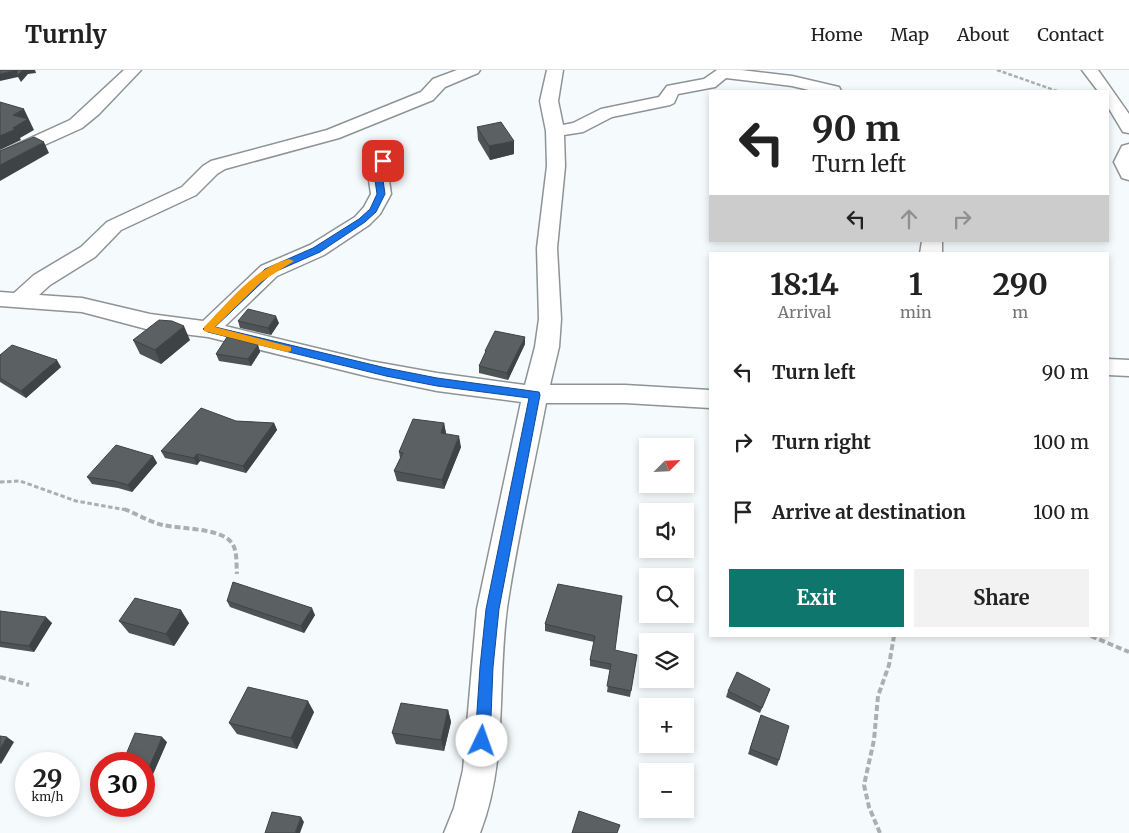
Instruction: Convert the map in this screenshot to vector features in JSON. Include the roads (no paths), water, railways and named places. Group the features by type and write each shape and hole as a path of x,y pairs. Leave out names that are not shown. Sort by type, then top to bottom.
{"street":[{"path":"0,159 76,124 94,110 133,70"},
{"path":"9,300 88,252 114,226 189,191 210,170 218,165 333,134 427,96 439,83 472,70"},
{"path":"1090,70 1105,90"},
{"path":"462,833 472,808 480,770 486,667 492,609 535,395 547,347 550,319 547,248 556,166 555,131 550,101 553,71"},
{"path":"555,131 577,128 607,113 664,101 668,99 670,92 673,90 709,82 728,71 792,80 829,90"},
{"path":"1109,96 1129,128"},
{"path":"1129,150 1124,162 1129,174"},
{"path":"208,329 269,271 317,250 362,220 373,210 381,194 379,180 383,161"},
{"path":"9,300 82,305 150,322 208,329 370,369 437,382 535,395 568,393 625,394 709,399"},
{"path":"1109,367 1129,368"}]}
